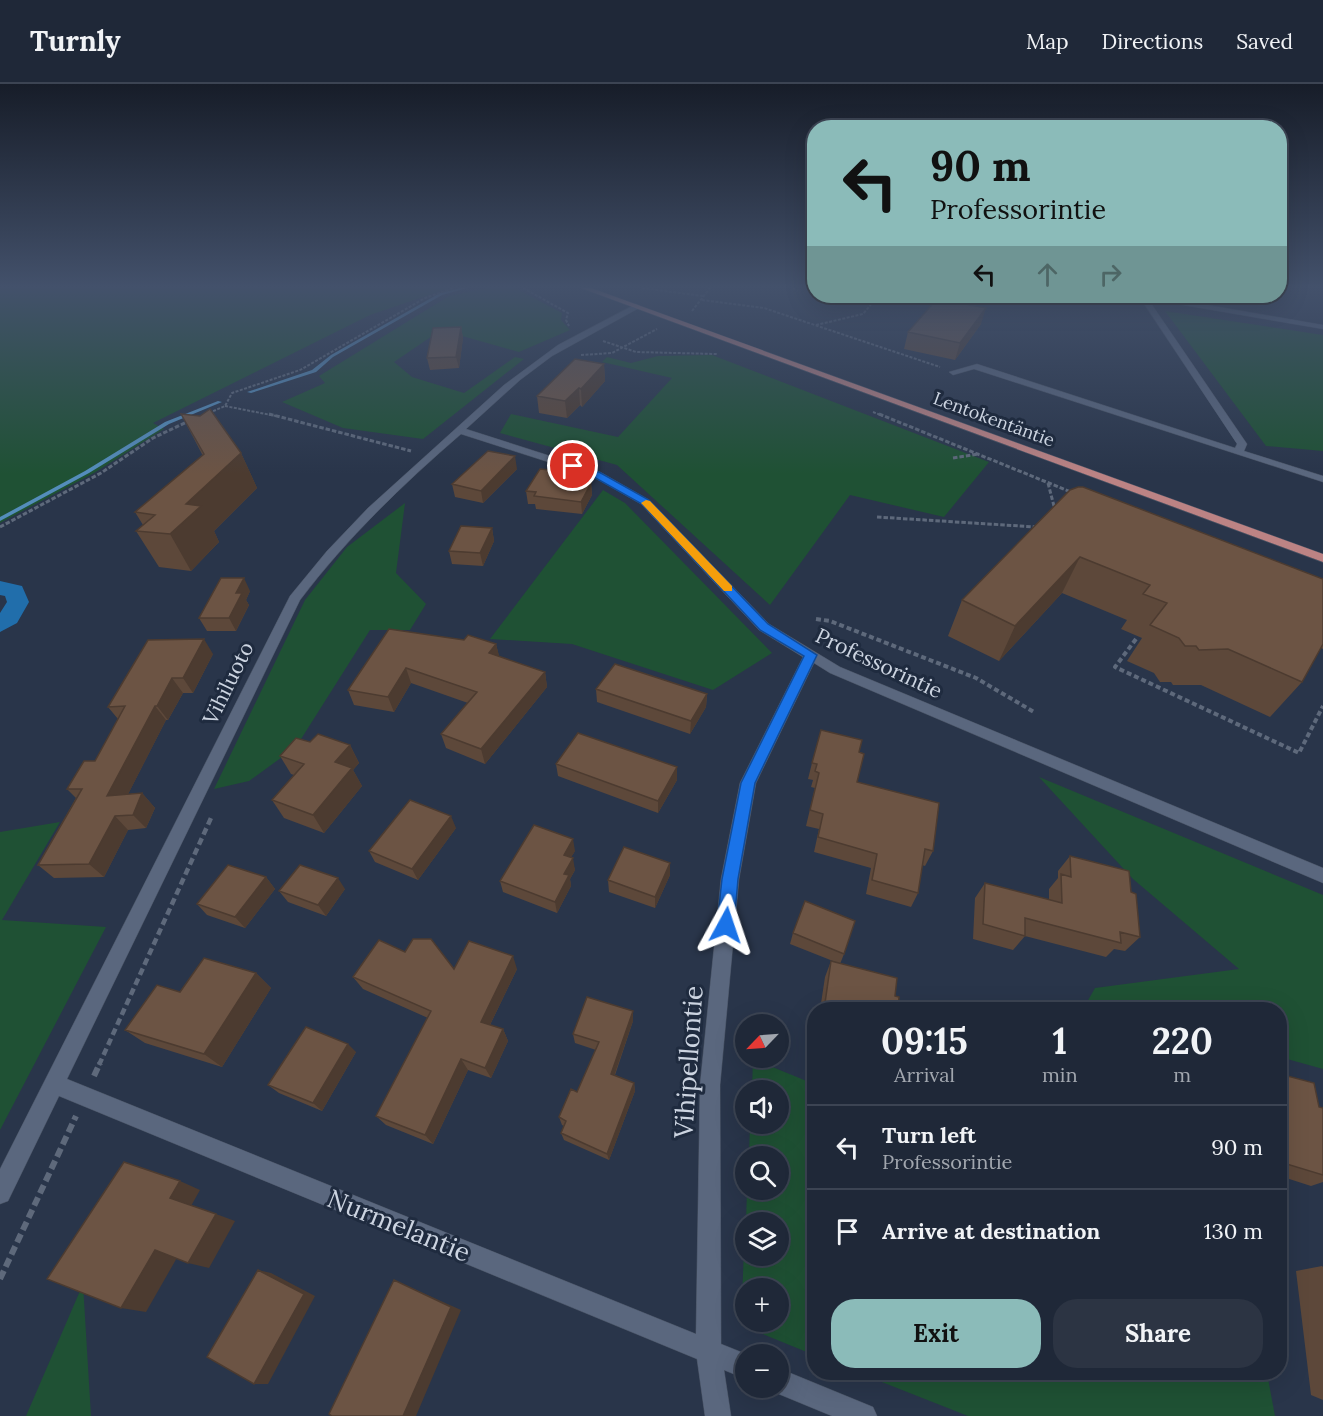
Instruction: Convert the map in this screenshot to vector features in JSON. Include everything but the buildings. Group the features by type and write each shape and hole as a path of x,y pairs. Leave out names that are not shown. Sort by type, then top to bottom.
{"main road":[{"name":"Lentokentäntie","path":"757,350 1323,558"}],"street":[{"name":"Vihiluoto","path":"0,1193 294,599 320,564 424,459 492,398 539,361 557,350"},
{"path":"1178,350 1242,444 1238,452"},
{"path":"953,372 974,366 1323,479"},
{"name":"Professorintie","path":"459,430 596,474 645,502 764,627 835,670 1323,876"},
{"name":"Vihipellontie","path":"718,1416 708,1352 710,1085 730,879 748,783 811,655"},
{"name":"Nurmelantie","path":"53,1083 735,1363"},
{"path":"789,1385 864,1416"}],"path":[{"path":"225,406 232,393 300,370 334,350"},
{"path":"575,354 612,353 619,350"},
{"path":"628,350 642,353 714,353 726,357"},
{"path":"889,350 953,372"},
{"path":"207,413 225,406 292,419 415,452"},
{"path":"870,411 1076,494"},
{"path":"0,527 101,473 153,438 198,417"},
{"path":"953,458 992,452 1006,441"},
{"path":"1048,482 1052,504 1057,514"},
{"path":"1052,504 1063,505"},
{"path":"877,517 1043,528"},
{"path":"816,619 862,633 976,678 1034,712"},
{"path":"1136,639 1115,667 1299,753 1323,706"},
{"path":"0,1279 212,814"}],"green space":[{"path":"0,350 299,350 153,423 164,429 94,473 0,523"},
{"path":"361,350 411,350 394,362 412,377 464,393 515,357 524,359 423,439 343,428 282,402 325,383 319,376"},
{"path":"1194,350 1323,350 1323,451 1266,446"},
{"path":"712,355 989,462 944,517 850,495 770,605 617,465 500,433 511,414 618,437 672,378 602,362 607,357 631,363 658,356"},
{"path":"603,490 625,503 772,653 713,690 572,644 490,639"},
{"path":"405,503 396,573 426,604 410,630 370,630 296,747 249,781 214,789 305,600 347,547"},
{"path":"1039,777 1323,895 1323,1069 1287,1059 1287,1002 1087,1002 1095,988 1239,969 1133,879"},
{"path":"60,822 2,920 106,927 0,1130 0,832"},
{"path":"753,1068 775,1068 807,1081 807,1352 758,1332 789,1332 789,1278 743,1278 743,1266 789,1266 789,1212 746,1212 747,1200 789,1200 789,1146 749,1146 750,1134 789,1134 789,1080 752,1080"},
{"path":"83,1284 91,1416 26,1416"},
{"path":"877,1380 1268,1380 1275,1416 968,1416"}],"waterway":[{"path":"249,392 314,371 342,350"},
{"path":"0,519 87,472 167,423 220,402"},
{"path":"0,588 14,591 18,602 9,618 0,624"}],"slow traffic":[{"path":"646,503 728,589"}],"route":[{"path":"573,466 596,474 645,502 764,627 811,655 748,783 730,879 726,925"}]}
